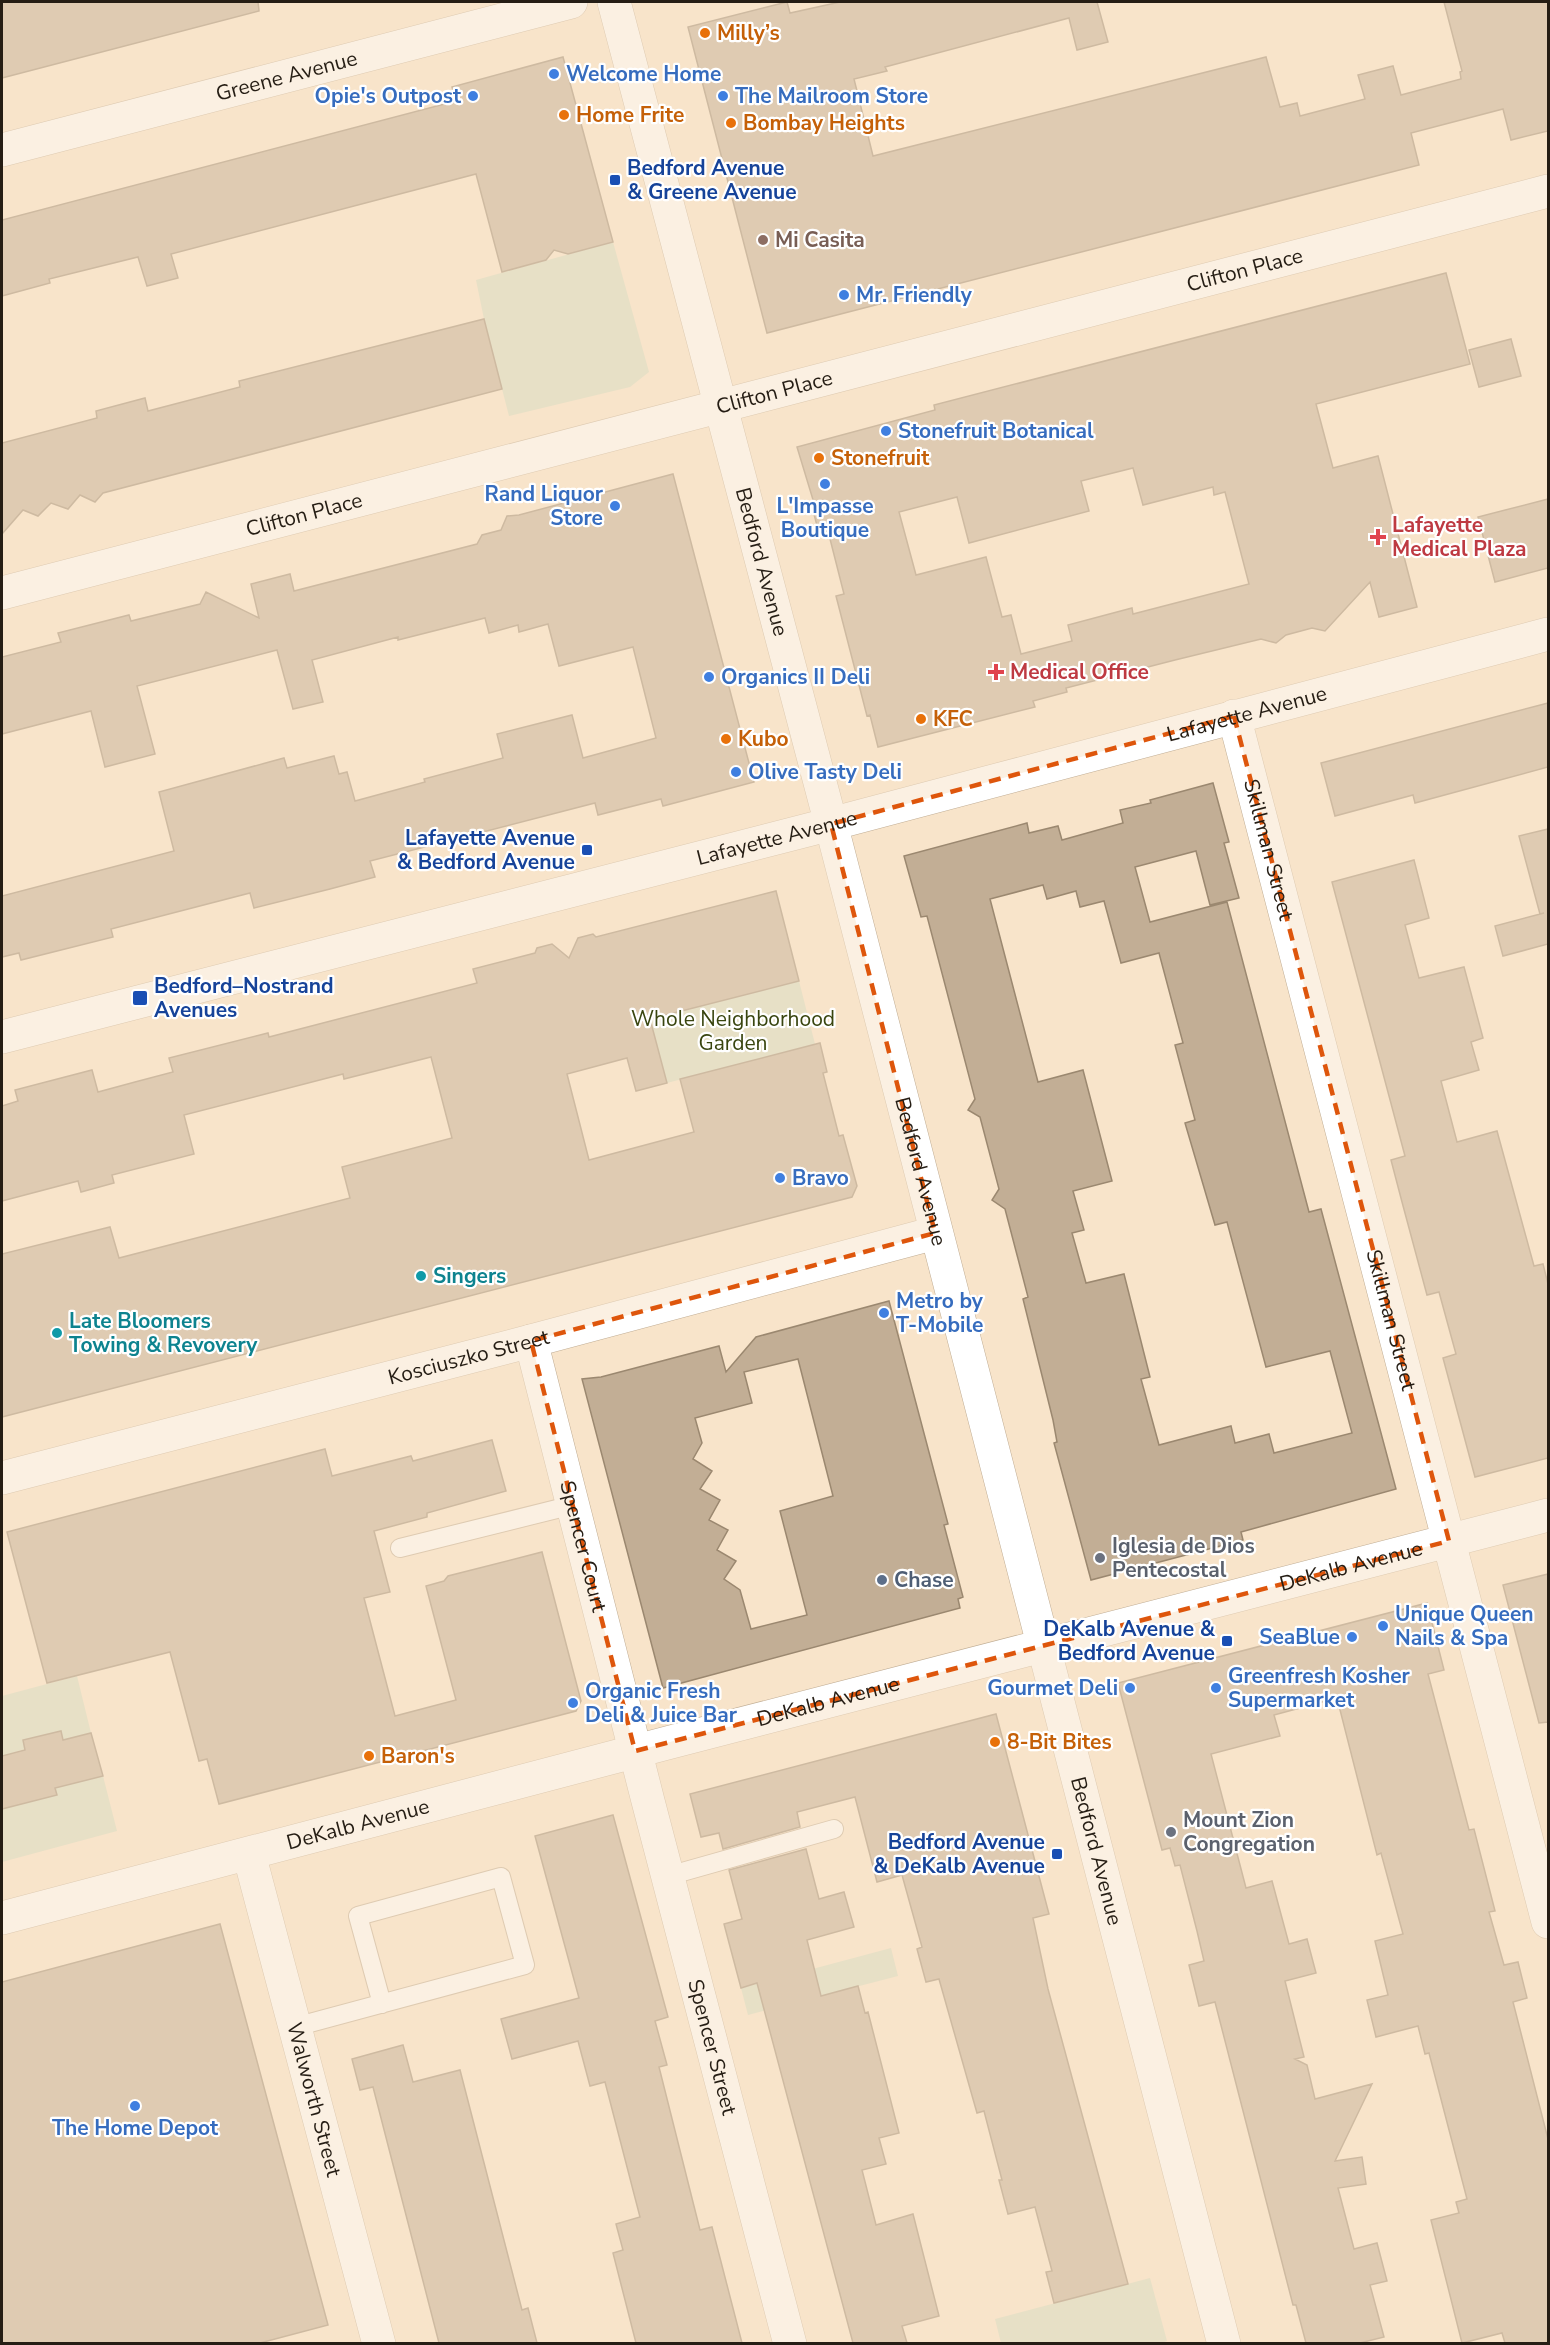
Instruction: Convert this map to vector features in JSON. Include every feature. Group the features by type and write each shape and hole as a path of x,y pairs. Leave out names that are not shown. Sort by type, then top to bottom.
{"street":[{"name":"Greene Avenue","path":"2,150 571,2"},
{"name":"Bedford Avenue","path":"614,2 831,824 1042,1647 1224,2343"},
{"name":"Clifton Place","path":"2,593 1548,191"},
{"name":"Lafayette Avenue","path":"2,1037 831,824 1548,634"},
{"name":"Skillman Street","path":"1234,716 1548,1922"},
{"name":"Kosciuszko Street","path":"2,1478 531,1341 935,1233"},
{"name":"Spencer Court","path":"531,1341 635,1751"},
{"name":"DeKalb Avenue","path":"2,1918 635,1751 1548,1515"},
{"name":"Spencer Street","path":"635,1751 790,2343"},
{"name":"Walworth Street","path":"249,1854 379,2343"}],"lane":[{"path":"400,1548 573,1505"},
{"path":"668,1876 834,1829"},
{"path":"295,2027 382,2004 525,1965 501,1877 358,1916 382,2004"}],"highlighted area":[{"path":"1234,716 1449,1541 635,1751 531,1341 935,1233 831,824"}],"green space":[{"path":"613,242 649,372 630,387 509,416 476,280"},
{"name":"Whole Neighborhood Garden","path":"799,981 815,1044 667,1083 650,1019"},
{"path":"77,1676 91,1733 63,1740 61,1731 23,1740 25,1749 2,1756 2,1696"},
{"path":"103,1776 117,1831 2,1862 2,1809 56,1795 55,1788"},
{"path":"891,1948 898,1976 748,2015 741,1988"},
{"path":"1150,2278 1167,2341 1159,2344 1001,2343 995,2319"}],"building":[{"path":"2,2 258,2 259,11 2,78"},
{"path":"787,2 790,13 840,2 1097,2 1108,42 1077,50 1069,18 885,67 887,71 854,79 873,156 1266,57 1280,107 1297,103 1300,116 1365,99 1358,75 1393,66 1401,95 1461,79 1460,72 1462,71 1444,2 1548,2 1548,131 1511,140 1503,109 1411,133 1419,165 767,333 688,27"},
{"path":"563,57 613,242 568,254 554,250 546,260 502,272 476,174 171,254 178,278 147,286 138,257 49,279 50,283 2,296 2,220 456,101 452,87"},
{"path":"1446,273 1470,364 1316,404 1333,468 1378,456 1417,607 1379,617 1370,582 1325,631 1312,628 1286,635 1276,643 1261,639 1066,688 1067,692 1033,701 1035,707 878,747 870,715 867,716 836,596 844,594 828,531 819,533 811,503 814,503 797,447 935,410 934,405","holes":["1133,468 1143,505 1213,487 1214,495 1225,492 1249,584 1133,614 1132,608 1068,625 1072,641 1021,654 1011,615 1002,617 986,557 916,575 899,512 957,497 969,543 1089,511 1081,481"]},
{"path":"484,319 502,389 103,493 95,502 80,495 68,509 51,503 38,516 23,510 2,534 2,443 97,418 96,411 145,398 148,411 240,387 239,381"},
{"path":"1511,339 1521,376 1479,387 1469,350"},
{"path":"673,474 754,782 663,806 661,799 598,815 595,803 370,861 375,877 330,889 254,908 250,893 111,929 113,937 21,960 19,953 2,957 2,896 174,851 159,792 284,758 287,768 334,756 339,774 347,772 355,801 425,782 424,779 503,758 497,734 572,715 583,758 656,738 633,647 559,666 548,624 519,632 518,625 489,633 485,618 398,640 398,637 312,660 323,702 293,709 277,650 137,686 155,754 105,767 91,711 2,734 2,657 61,642 58,633 129,615 131,621 200,604 206,592 259,618 251,584 290,574 294,591 477,544 482,535 501,530 507,516 519,515"},
{"path":"1548,499 1548,568 1495,582 1478,517"},
{"path":"1548,703 1548,767 1415,803 1413,795 1335,816 1321,763"},
{"path":"1213,783 1229,842 1224,843 1239,898 1210,905 1196,851 1135,867 1150,922 1227,902 1309,1212 1321,1209 1396,1489 1241,1532 1243,1540 1091,1580 1054,1443 1057,1442 1053,1420 1023,1299 1028,1297 1005,1209 992,1200 999,1189 980,1117 968,1110 975,1099 927,916 921,917 904,856 1027,823 1029,833 1058,826 1062,840 1123,823 1120,810 1151,803 1150,800","holes":["1043,885 1047,899 1076,891 1080,907 1104,901 1121,963 1159,953 1183,1043 1175,1045 1195,1120 1185,1123 1215,1225 1227,1222 1266,1367 1330,1351 1352,1433 1274,1453 1269,1434 1235,1443 1231,1426 1159,1445 1141,1379 1150,1377 1124,1274 1086,1283 1072,1233 1084,1230 1073,1191 1112,1181 1083,1070 1038,1082 990,899"]},
{"path":"1548,829 1548,944 1503,956 1495,926 1544,913 1540,914 1519,836"},
{"path":"1414,860 1429,918 1405,925 1419,978 1464,967 1483,1038 1471,1042 1479,1070 1441,1081 1457,1142 1497,1131 1534,1266 1543,1264 1548,1284 1548,1458 1475,1477 1443,1358 1456,1354 1439,1292 1427,1295 1402,1202 1391,1160 1405,1156 1332,882"},
{"path":"776,891 799,981 650,1019 667,1083 636,1091 627,1058 567,1074 589,1160 694,1132 680,1079 820,1043 827,1072 823,1073 839,1136 843,1135 857,1186 852,1197 2,1417 2,1254 110,1227 119,1258 350,1198 342,1167 452,1138 431,1057 344,1079 343,1074 184,1115 194,1154 112,1175 114,1183 81,1192 78,1181 2,1201 2,1106 18,1101 15,1090 92,1070 98,1092 173,1072 169,1058 268,1033 269,1037 477,983 473,969 535,953 537,948 552,944 569,958 578,938 593,934 596,937"},
{"path":"889,1301 948,1524 944,1525 963,1597 958,1599 960,1608 663,1688 582,1379 601,1377 719,1346 726,1372 756,1337","holes":["798,1359 833,1496 780,1511 807,1615 751,1629 740,1590 724,1579 736,1561 717,1550 728,1530 709,1520 720,1500 700,1489 712,1471 693,1459 702,1443 695,1418 752,1403 744,1372"]},
{"path":"492,1440 506,1491 427,1513 427,1517 374,1531 390,1592 364,1598 395,1716 456,1700 426,1586 444,1581 448,1576 542,1552 581,1701 576,1711 219,1804 207,1759 199,1761 170,1652 47,1683 7,1532 325,1449 332,1476 411,1456 413,1461"},
{"path":"1548,1574 1548,1722 1539,1723 1503,1585"},
{"path":"1427,1603 1444,1670 1428,1674 1469,1830 1474,1829 1495,1911 1489,1912 1504,1965 1518,1962 1527,1998 1513,2002 1548,2139 1548,2343 1505,2343 1502,2333 1462,2343 1431,2220 1459,2213 1456,2202 1467,2199 1429,2053 1425,2054 1418,2026 1376,2037 1367,2000 1388,1995 1375,1941 1403,1934 1381,1853 1377,1855 1337,1698 1274,1715 1280,1736 1211,1754 1246,1888 1272,1881 1289,1944 1307,1939 1316,1973 1285,1981 1304,2057 1295,2059 1307,2065 1315,2099 1372,2084 1335,2161 1362,2157 1366,2184 1338,2188 1354,2249 1377,2243 1387,2281 1370,2285 1384,2337 1360,2343 1306,2343 1296,2305 1293,2305 1215,2002 1199,2006 1189,1965 1204,1961 1197,1931 1180,1865 1175,1866 1170,1848 1162,1850 1118,1683"},
{"path":"996,1714 1049,1914 1033,1918 1048,1989 1128,2284 1054,2303 1046,2272 1052,2271 1035,2207 1008,2214 999,2180 1002,2180 984,2111 977,2113 939,1979 926,1982 917,1949 922,1947 902,1875 877,1882 855,1797 797,1812 800,1827 723,1849 719,1833 701,1837 690,1794"},
{"path":"61,1731 63,1740 91,1733 103,1776 55,1788 57,1795 2,1809 2,1756 25,1750 23,1740"},
{"path":"613,1815 668,2017 655,2021 667,2065 659,2067 700,2230 712,2227 742,2343 636,2343 613,2253 623,2250 616,2224 640,2217 605,2082 590,2086 578,2041 512,2059 501,2019 579,1998 535,1836"},
{"path":"806,1849 819,1899 844,1892 854,1927 807,1940 821,1996 858,1986 865,2013 868,2012 899,2133 879,2138 886,2164 862,2170 876,2225 913,2214 939,2316 902,2326 907,2343 853,2343 757,1983 741,1988 724,1924 742,1919 729,1870"},
{"name":"The Home Depot","path":"220,1924 328,2325 260,2343 2,2343 2,1982"},
{"path":"403,2045 413,2082 460,2070 522,2310 528,2308 537,2343 439,2343 373,2087 360,2090 352,2059"}],"place":[{"name":"Milly’s","path":"705,33"},
{"name":"Welcome Home","path":"554,74"},
{"name":"Opie's Outpost","path":"473,96"},
{"name":"The Mailroom Store","path":"723,96"},
{"name":"Home Frite","path":"564,115"},
{"name":"Bombay Heights","path":"731,123"},
{"name":"Bedford Avenue & Greene Avenue","path":"615,180"},
{"name":"Mi Casita","path":"763,240"},
{"name":"Mr. Friendly","path":"844,295"},
{"name":"Stonefruit Botanical","path":"886,431"},
{"name":"Stonefruit","path":"819,458"},
{"name":"L'Impasse Boutique","path":"825,484"},
{"name":"Rand Liquor Store","path":"615,506"},
{"name":"Lafayette Medical Plaza","path":"1378,537"},
{"name":"Medical Office","path":"996,672"},
{"name":"Organics II Deli","path":"709,677"},
{"name":"KFC","path":"921,719"},
{"name":"Kubo","path":"726,739"},
{"name":"Olive Tasty Deli","path":"736,772"},
{"name":"Lafayette Avenue & Bedford Avenue","path":"587,850"},
{"name":"Bedford–Nostrand Avenues","path":"140,998"},
{"name":"Bravo","path":"780,1178"},
{"name":"Singers","path":"421,1276"},
{"name":"Metro by T-Mobile","path":"884,1313"},
{"name":"Late Bloomers Towing & Revovery","path":"57,1333"},
{"name":"Iglesia de Dios Pentecostal","path":"1100,1558"},
{"name":"Chase","path":"882,1580"},
{"name":"Unique Queen Nails & Spa","path":"1383,1626"},
{"name":"SeaBlue","path":"1352,1637"},
{"name":"DeKalb Avenue & Bedford Avenue","path":"1227,1641"},
{"name":"Gourmet Deli","path":"1130,1688"},
{"name":"Greenfresh Kosher Supermarket","path":"1216,1688"},
{"name":"Organic Fresh Deli & Juice Bar","path":"573,1703"},
{"name":"8-Bit Bites","path":"995,1742"},
{"name":"Baron's","path":"369,1756"},
{"name":"Mount Zion Congregation","path":"1171,1832"},
{"name":"Bedford Avenue & DeKalb Avenue","path":"1057,1854"},
{"name":"The Home Depot","path":"135,2106"}]}
